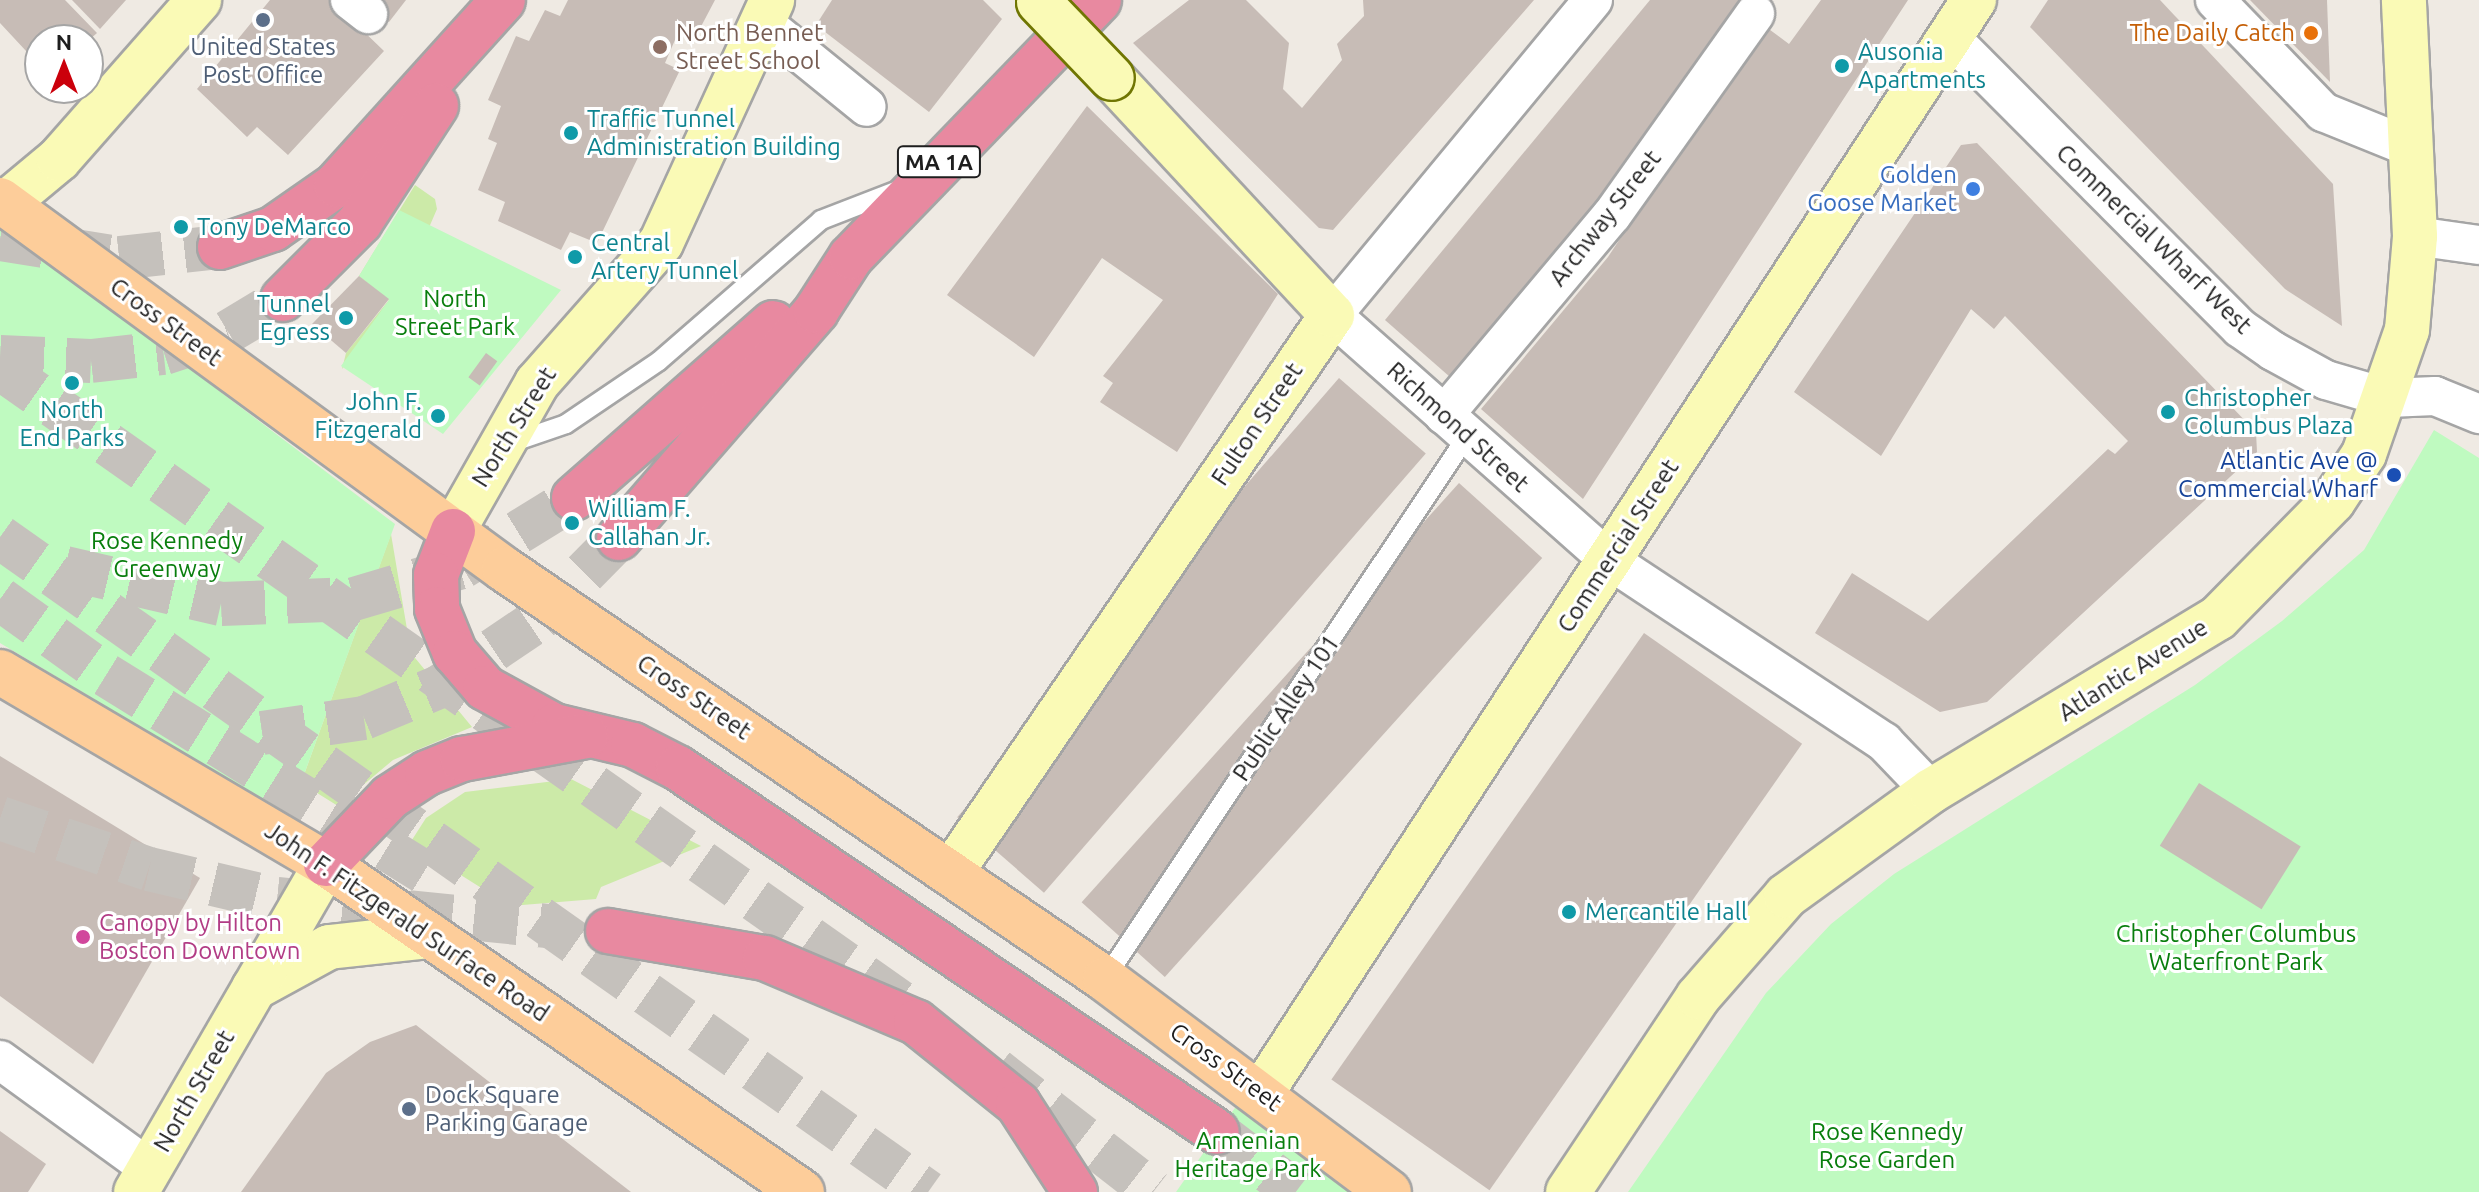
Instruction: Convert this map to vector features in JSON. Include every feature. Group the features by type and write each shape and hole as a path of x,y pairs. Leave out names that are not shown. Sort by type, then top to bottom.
{"highway":[{"path":"220,247 273,229 317,201 463,49 503,0"},
{"name":"MA 1A","path":"851,257 918,183 1099,0"},
{"path":"283,299 372,205 463,49"},
{"path":"574,498 851,257"},
{"path":"619,538 816,311 851,257"},
{"path":"453,531 435,585 455,653 507,703 592,735 649,752 743,808 1217,1132"},
{"path":"326,864 390,797 443,765 592,735"},
{"path":"608,931 765,958 916,1022 1018,1104 1075,1192"}],"main road":[{"path":"2,204 59,159 199,0"},
{"name":"Commercial Street","path":"1262,1092 1974,0"},
{"name":"Atlantic Avenue","path":"1568,1192 1689,1008 1747,936 1822,864 1931,791 2169,652 2258,583 2333,501 2364,454 2388,398 2407,330 2415,236 2404,0"},
{"name":"Richmond Street","path":"1038,1 1332,315"},
{"name":"North Street","path":"453,531 498,446 550,365 661,243 766,11"},
{"name":"Cross Street","path":"2,204 453,531 1105,979 1262,1092 1389,1192"},
{"name":"Fulton Street","path":"952,871 1332,315"},
{"name":"John F. Fitzgerald Surface Road","path":"0,672 326,864 802,1192"},
{"name":"North Street","path":"143,1180 326,864"},
{"path":"251,989 329,947 430,936"}],"street":[{"name":"Fulton Street","path":"1332,315 1593,0"},
{"path":"2215,0 2323,112 2412,148"},
{"path":"766,11 867,107"},
{"name":"Archway Street","path":"1456,426 1755,14"},
{"name":"Commercial Wharf West","path":"1950,37 2240,328 2326,380 2388,398 2435,396 2479,414"},
{"path":"2415,236 2479,245"},
{"name":"Richmond Street","path":"1332,315 1609,560 1884,742 1931,791"},
{"path":"0,1060 143,1180"}],"lane":[{"path":"498,446 541,436 593,408 659,361 821,220 918,183"},
{"name":"Public Alley 101","path":"1105,979 1456,426"}],"green space":[{"path":"415,185 435,199 437,209 396,304 342,369 346,353 389,300 359,276"},
{"name":"North Street Park","path":"399,210 561,290 443,434 341,366 389,300 359,276"},
{"name":"Rose Kennedy Greenway","path":"0,225 395,524 289,816 0,643"},
{"name":"Christopher Columbus Waterfront Park","path":"2434,430 2479,458 2479,1192 1628,1192 1766,993 1831,924 1894,874 2195,685 2282,621 2364,550"},
{"path":"391,534 411,653 472,727 393,760 338,806 301,783"},
{"path":"571,779 701,846 601,887 596,899 510,906 410,843 426,818 465,792"},
{"name":"Armenian Heritage Park","path":"1237,1105 1357,1192 1176,1192"}],"building":[{"path":"0,0 65,0 88,24 24,24 24,49 0,23"},
{"path":"72,0 126,0 104,25 95,24"},
{"path":"270,0 331,0 384,51 288,155 257,127 247,137 197,89"},
{"path":"361,0 406,0 389,22"},
{"name":"North Bennet Street School","path":"568,0 715,0 696,36 681,26 665,63 680,70 597,243 570,232 561,250 498,221 505,202 478,190 497,143 488,139 501,106 488,100 516,36 529,41 545,10 560,16"},
{"path":"832,0 983,0 1002,19 929,112 816,25"},
{"path":"1189,0 1246,0 1289,43 1283,89 1302,108 1342,60 1337,44 1364,16 1363,0 1534,0 1333,230 1319,228 1133,43"},
{"path":"1650,0 1748,0 1701,74 1450,377 1385,320"},
{"path":"1821,0 1908,0 1583,499 1481,409 1608,257 1762,24 1789,44"},
{"path":"2048,0 2160,0 2333,184 2342,326 2285,289 2030,27"},
{"path":"2250,0 2327,0 2330,82"},
{"path":"1087,106 1278,294 1177,452 1100,402 1113,383 1103,376 1163,300 1102,258 1034,357 947,295"},
{"name":"Christopher Columbus Plaza","path":"1977,143 2256,432 2257,452 1987,702 1940,712 1815,633 1852,573 1928,621 2108,449 2115,454 2128,441 2005,316 1994,329 1971,309 1881,456 1794,392 1961,145"},
{"name":"Tunnel Egress","path":"359,276 389,299 346,353 312,324"},
{"path":"486,353 497,361 480,385 468,377"},
{"path":"1339,378 1426,453 1044,893 957,817"},
{"path":"1459,483 1542,558 1165,977 1082,902"},
{"name":"Mercantile Hall","path":"1644,633 1802,744 1489,1190 1331,1079"},
{"name":"Canopy by Hilton Boston Downtown","path":"0,756 200,878 93,1064 0,996"},
{"path":"2199,783 2301,847 2262,909 2160,846"},
{"name":"Dock Square Parking Garage","path":"416,1025 631,1192 241,1192 326,1073 370,1042"},
{"path":"0,1131 46,1164 28,1192 0,1192"}],"tunnel":[{"path":"0,239 119,258 220,247"},
{"path":"0,357 91,361 164,353 228,332 283,299"},
{"path":"0,368 910,1009"},
{"path":"65,568 221,604 354,599 462,567 574,498"},
{"path":"0,537 928,1192"},
{"path":"262,733 364,718 439,687 538,620 619,538"},
{"path":"0,599 106,675 442,883"},
{"path":"0,818 149,869 277,899 548,926"},
{"path":"996,1070 1153,1192"},
{"path":"1217,1132 1296,1192"}],"place":[{"name":"United States Post Office","path":"263,20"},
{"name":"The Daily Catch","path":"2311,33"},
{"name":"North Bennet Street School","path":"660,47"},
{"name":"Ausonia Apartments","path":"1842,66"},
{"name":"Traffic Tunnel Administration Building","path":"571,133"},
{"name":"Golden Goose Market","path":"1973,189"},
{"name":"Tony DeMarco","path":"181,227"},
{"name":"Central Artery Tunnel","path":"575,257"},
{"name":"Tunnel Egress","path":"346,318"},
{"name":"North End Parks","path":"72,383"},
{"name":"Christopher Columbus Plaza","path":"2168,412"},
{"name":"John F. Fitzgerald","path":"438,416"},
{"name":"Atlantic Ave @ Commercial Wharf","path":"2394,475"},
{"name":"William F. Callahan Jr.","path":"572,523"},
{"name":"Mercantile Hall","path":"1569,912"},
{"name":"Canopy by Hilton Boston Downtown","path":"83,937"},
{"name":"Dock Square Parking Garage","path":"409,1109"}],"park label":[{"name":"Rose Kennedy Rose Garden","path":"1887,1146"}]}
